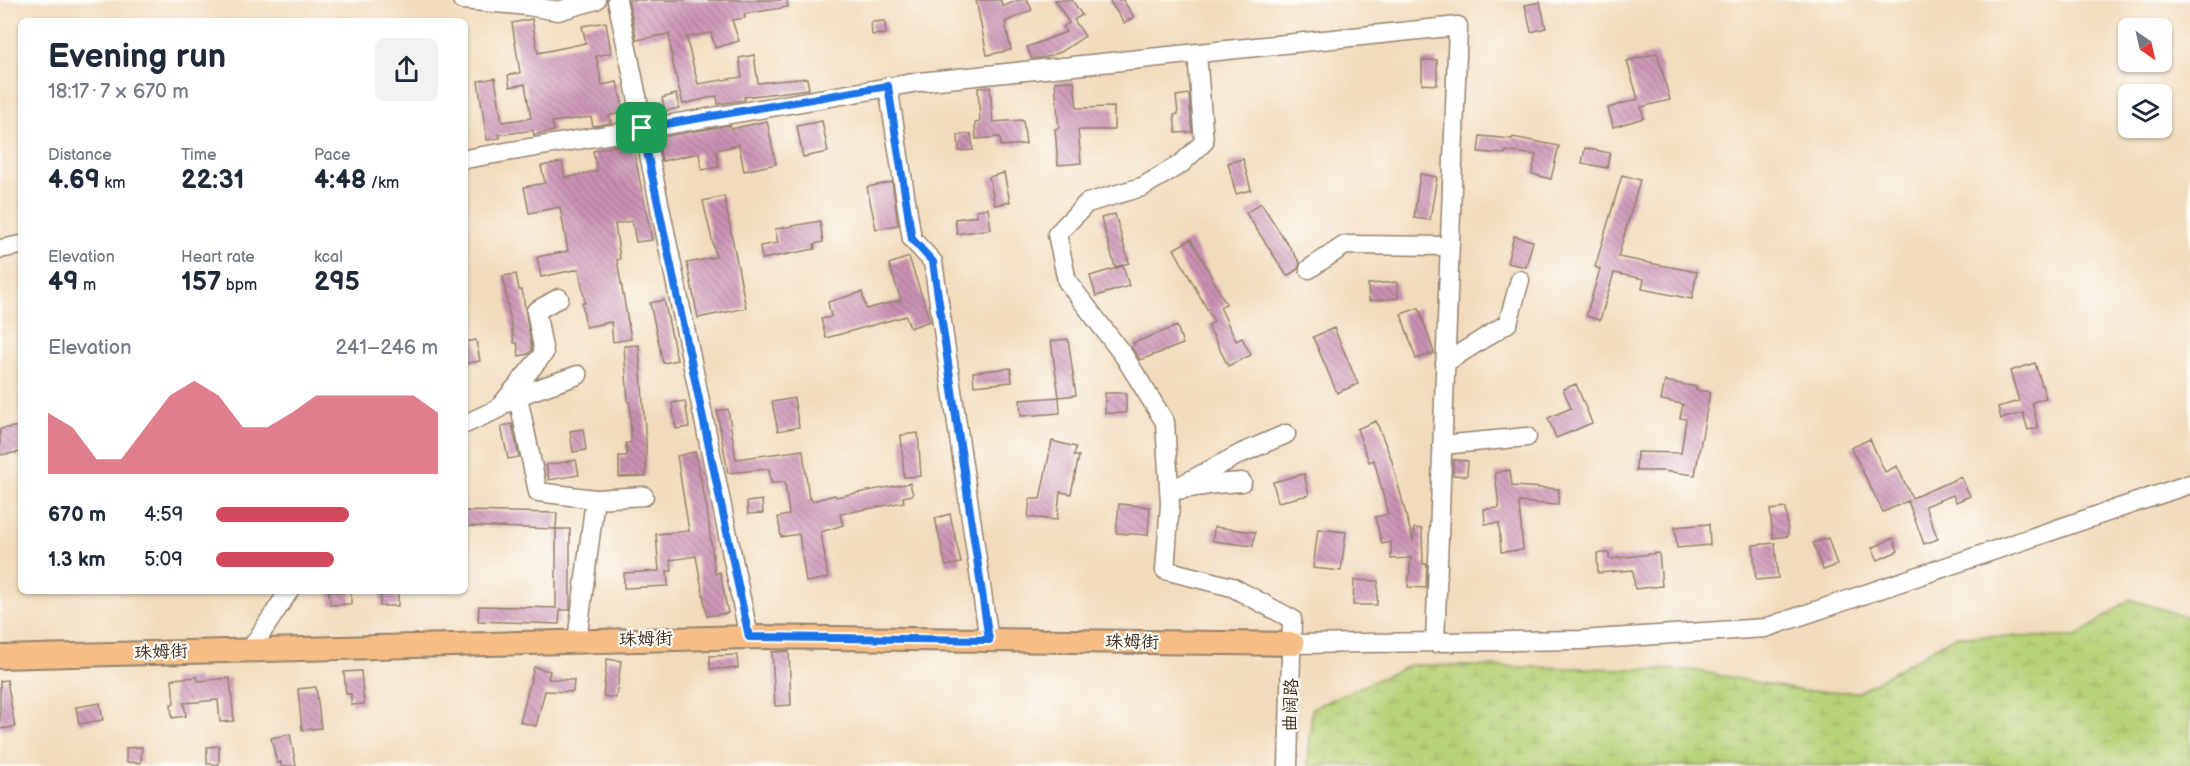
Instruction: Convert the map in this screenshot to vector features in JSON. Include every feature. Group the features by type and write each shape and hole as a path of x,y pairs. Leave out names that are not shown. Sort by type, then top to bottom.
{"main road":[{"name":"珠姆街","path":"0,657 749,637 1293,644"}],"street":[{"path":"462,0 558,11 596,0"},
{"path":"617,0 749,637"},
{"path":"468,158 888,86 1458,26 1435,643"},
{"path":"1170,491 1165,422 1124,356 1067,281 1057,234 1087,203 1142,187 1181,164 1204,142 1197,53"},
{"path":"888,86 912,239 933,262 989,640"},
{"path":"1309,269 1345,244 1450,246"},
{"path":"0,249 18,246"},
{"path":"1445,363 1508,323 1520,280"},
{"path":"498,409 544,353 536,311 559,298"},
{"path":"468,423 518,397 578,375"},
{"path":"518,397 538,492 595,499 644,496"},
{"path":"1170,491 1242,453 1286,434"},
{"path":"1442,445 1527,437"},
{"path":"1170,491 1242,482"},
{"path":"1293,644 1581,640 1765,628 2190,484"},
{"name":"曲阔路","path":"1170,491 1165,570 1232,587 1292,619 1288,766"},
{"path":"577,641 595,499"},
{"path":"250,650 287,594"}],"green space":[{"path":"2130,599 2190,618 2190,766 1308,766 1312,708 1411,665 1693,670 1802,691 1859,692 1955,636 2076,637"}],"building":[{"path":"628,0 787,0 788,7 744,14 745,18 732,20 739,41 715,48 711,33 686,37 698,84 742,77 739,58 754,55 758,83 807,78 809,89 744,97 745,100 718,104 717,96 683,104 672,60 669,34 637,40"},
{"path":"976,0 1001,0 1002,7 1018,0 1027,0 1032,10 1005,22 1011,50 987,55"},
{"path":"1055,0 1072,0 1082,15 1074,20 1085,36 1061,52 1032,59 1027,47 1066,32 1063,27 1069,23"},
{"path":"1109,0 1123,0 1134,17 1124,23"},
{"path":"1540,2 1546,28 1531,32 1525,5"},
{"path":"532,19 538,53 586,43 582,26 606,22 611,53 596,56 602,85 617,82 624,112 609,116 611,123 593,126 591,117 552,122 554,131 534,135 533,130 499,135 500,138 487,140 478,81 495,78 502,122 531,118 525,84 510,87 508,75 520,73 512,23"},
{"path":"885,21 886,34 872,35 871,22"},
{"path":"1657,53 1670,100 1641,107 1644,118 1613,127 1608,108 1638,99 1627,61"},
{"path":"1422,60 1437,60 1437,85 1422,84"},
{"path":"1074,81 1077,108 1114,107 1114,130 1078,130 1081,163 1058,165 1055,129 1059,128 1055,82"},
{"path":"990,87 993,122 1023,120 1026,144 1001,146 1000,137 976,139 975,123 980,122 978,88"},
{"path":"676,94 679,108 665,111 662,98"},
{"path":"1189,94 1192,132 1176,133 1174,115 1178,114 1176,96"},
{"path":"767,121 776,164 744,171 739,145 716,150 719,167 702,170 699,153 662,161 657,138 730,125 731,129"},
{"path":"822,121 828,152 803,157 797,126"},
{"path":"971,134 973,150 959,151 958,135"},
{"path":"1480,136 1512,139 1513,137 1559,146 1551,179 1532,174 1536,155 1506,151 1505,154 1478,152"},
{"path":"632,142 652,240 636,242 632,221 615,224 620,259 617,260 631,339 613,342 611,322 586,327 582,303 585,303 579,269 541,277 537,257 568,251 560,207 529,213 524,187 545,183 541,166 562,162 565,178 597,171 593,151"},
{"path":"1585,148 1610,153 1607,168 1582,163"},
{"path":"1243,159 1251,190 1236,194 1228,163"},
{"path":"1004,173 1010,202 995,205 989,177"},
{"path":"1420,174 1437,177 1430,220 1414,218"},
{"path":"1622,175 1640,180 1618,257 1697,272 1692,299 1642,289 1644,279 1614,273 1600,320 1586,316 1600,269 1595,267"},
{"path":"892,182 898,225 876,229 867,187"},
{"path":"724,196 746,308 698,318 687,263 716,257 703,201"},
{"path":"1261,203 1300,263 1298,269 1287,276 1246,213"},
{"path":"988,208 991,229 957,234 955,219 977,216 976,210"},
{"path":"1115,214 1129,263 1115,267 1101,218"},
{"path":"820,221 823,242 814,244 815,249 762,259 760,246 778,243 775,229"},
{"path":"1514,236 1533,241 1526,267 1507,263"},
{"path":"1191,239 1226,304 1220,307 1236,341 1242,338 1251,355 1228,366 1208,325 1214,322 1174,249"},
{"path":"909,257 930,321 910,328 906,316 826,338 821,319 831,317 828,302 862,292 866,309 901,300 889,264"},
{"path":"1123,266 1129,286 1096,296 1090,276"},
{"path":"516,274 519,290 522,290 532,350 528,354 519,356 517,343 514,343 503,276"},
{"path":"1397,282 1398,298 1369,301 1368,284"},
{"path":"664,300 677,360 663,363 650,303"},
{"path":"1419,308 1434,353 1416,359 1401,314"},
{"path":"1177,326 1183,344 1140,360 1131,347 1133,343"},
{"path":"1334,328 1358,384 1337,393 1313,337"},
{"path":"1068,339 1076,395 1059,397 1051,341"},
{"path":"476,340 480,361 468,363 468,341"},
{"path":"639,345 646,476 619,477 619,456 627,456 626,443 631,443 630,402 628,402 624,346"},
{"path":"2035,363 2046,398 2032,402 2038,428 2028,430 2023,413 2001,419 1998,407 2019,401 2010,371"},
{"path":"1011,368 1012,382 974,386 973,372"},
{"path":"1665,381 1710,392 1695,475 1663,471 1636,471 1637,452 1681,453 1686,419 1680,418 1683,404 1661,400"},
{"path":"1576,384 1592,423 1556,438 1548,418 1571,408 1563,389"},
{"path":"1105,393 1126,393 1126,413 1105,413"},
{"path":"1059,397 1060,413 1021,416 1020,400"},
{"path":"794,398 799,427 778,431 772,402"},
{"path":"685,401 689,427 676,429 672,403"},
{"path":"728,409 736,459 803,450 809,499 811,498 812,501 910,483 913,495 903,497 904,502 840,514 843,525 821,532 828,578 806,582 799,534 781,537 778,517 789,515 785,482 771,483 769,469 728,473 717,411"},
{"path":"1376,421 1391,458 1413,541 1414,528 1422,529 1423,564 1427,564 1426,588 1408,587 1411,558 1391,559 1391,542 1382,544 1375,517 1388,514 1374,460 1369,462 1357,429"},
{"path":"512,424 519,457 508,459 501,426"},
{"path":"18,426 18,452 0,455 0,429"},
{"path":"583,429 586,450 573,452 570,431"},
{"path":"918,433 921,476 904,477 901,435"},
{"path":"1870,439 1885,472 1897,466 1912,498 1961,477 1970,496 1956,502 1953,495 1925,506 1938,539 1924,544 1908,501 1883,512 1851,448"},
{"path":"1052,441 1076,447 1074,456 1079,456 1071,494 1060,492 1057,520 1028,517 1030,499 1040,499"},
{"path":"695,452 707,509 715,574 720,572 728,613 707,616 696,556 670,560 672,571 667,571 668,586 624,588 624,573 659,571 656,534 689,531 677,456"},
{"path":"576,460 579,475 549,480 546,465"},
{"path":"1453,460 1468,461 1467,476 1453,475"},
{"path":"1510,470 1512,486 1559,489 1558,505 1519,502 1523,550 1501,552 1499,523 1485,524 1484,509 1499,508 1495,473"},
{"path":"1304,474 1309,495 1278,502 1273,482"},
{"path":"762,500 763,513 748,514 747,502"},
{"path":"1119,504 1150,507 1148,535 1116,533"},
{"path":"1786,508 1788,536 1773,538 1770,510"},
{"path":"468,511 557,513 556,529 468,526"},
{"path":"950,514 961,563 946,566 935,518"},
{"path":"1709,524 1710,545 1677,548 1675,527"},
{"path":"1214,527 1255,532 1253,546 1213,541"},
{"path":"556,529 570,529 570,610 560,610 559,624 478,621 479,606 556,608"},
{"path":"1318,529 1346,532 1341,571 1313,568"},
{"path":"1828,538 1837,565 1823,570 1813,543"},
{"path":"1893,538 1898,551 1878,560 1872,548"},
{"path":"1775,543 1778,578 1756,580 1753,545"},
{"path":"1597,553 1609,553 1609,559 1659,553 1662,586 1635,589 1633,570 1598,573"},
{"path":"1354,580 1378,581 1377,605 1353,605"},
{"path":"329,594 351,594 351,604 330,605"},
{"path":"381,594 398,594 398,606 380,606"},
{"path":"789,651 791,705 775,706 772,652"},
{"path":"737,655 738,668 710,669 710,656"},
{"path":"607,659 621,661 616,698 603,696"},
{"path":"534,667 550,671 548,679 574,680 573,692 545,691 536,726 520,722"},
{"path":"361,671 364,704 351,705 351,694 346,694 344,672"},
{"path":"197,677 198,681 230,678 234,721 220,722 218,700 184,703 186,716 172,718 171,704 174,704 172,679"},
{"path":"7,680 15,727 0,729 0,681"},
{"path":"316,687 321,728 302,730 298,689"},
{"path":"100,703 103,720 79,724 76,707"},
{"path":"290,734 296,766 281,766 281,762 277,763 271,738"},
{"path":"219,746 219,764 207,764 207,747"},
{"path":"142,747 141,763 126,762 126,748"}],"route":[{"path":"888,86 912,239 933,262 989,640 749,637 642,128 888,86"}]}
